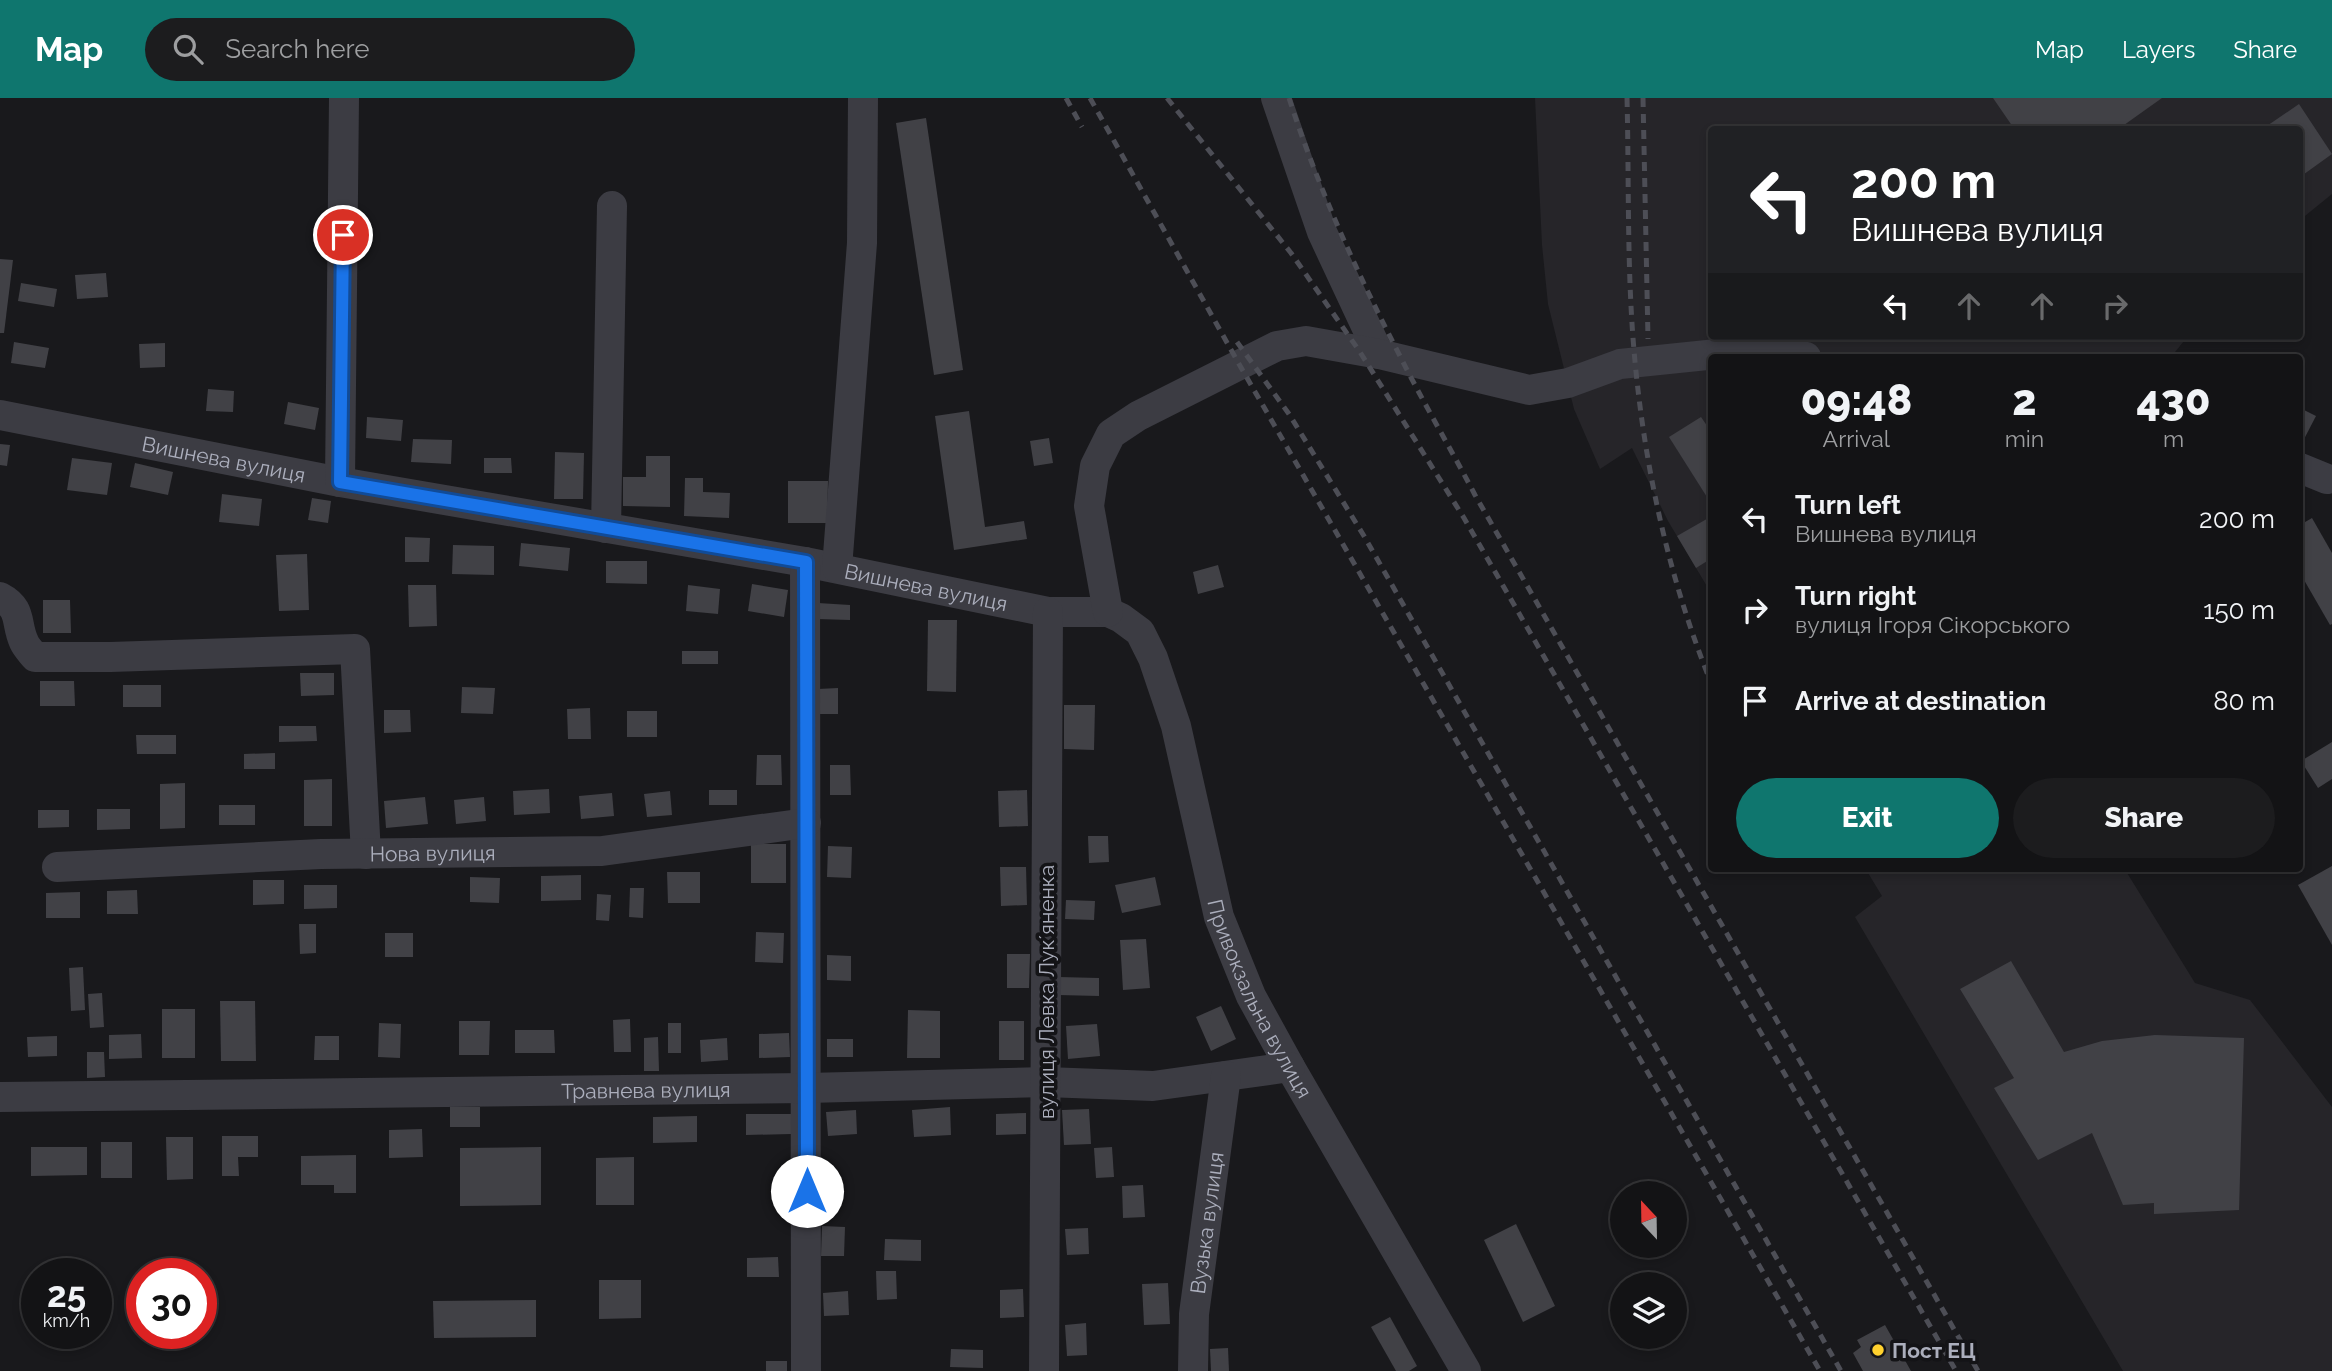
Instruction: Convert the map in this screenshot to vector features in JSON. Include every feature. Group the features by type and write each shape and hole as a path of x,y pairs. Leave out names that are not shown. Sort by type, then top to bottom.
{"street":[{"path":"340,482 344,98"},
{"path":"837,568 862,243 863,98"},
{"path":"1276,98 1322,232 1379,354"},
{"path":"607,528 612,206"},
{"path":"1108,612 1089,506 1095,466 1111,434 1150,410 1277,346 1306,341 1379,354 1529,390 1568,383 1620,364 1708,355"},
{"path":"1717,354 1746,351 1776,354"},
{"name":"Вишнева вулиця","path":"0,415 340,482 806,562 1048,612 1108,612"},
{"path":"2303,469 2330,481"},
{"path":"806,562 806,1371"},
{"path":"0,597 11,603 18,617 24,644 35,657 355,649 366,854"},
{"name":"вулиця Левка Лукʼяненка","path":"1044,1371 1048,612"},
{"name":"Привокзальна вулиця","path":"1108,612 1140,632 1153,658 1176,726 1219,917 1251,996 1466,1371"},
{"name":"Нова вулиця","path":"57,867 366,854 603,851 806,823"},
{"name":"Травнева вулиця","path":"0,1097 807,1088 1045,1082 1153,1086 1290,1067"},
{"name":"Вузька вулиця","path":"1193,1371 1194,1314 1226,1076"}],"shaded area":[{"path":"1535,98 2332,98 2332,194 2303,218 2303,126 1708,126 1708,340 2185,340 2173,354 1708,354 1708,588 1668,521 1632,448 1600,469 1574,409 1548,304 1542,245"},
{"path":"1867,872 2126,872 2195,983 2250,1000 2332,1107 2332,1371 2123,1371 1855,917 1882,896"}],"building":[{"path":"1993,98 2162,98 2123,126 2012,126"},
{"path":"2299,104 2332,154 2303,175 2303,126 2267,126"},
{"path":"926,118 963,370 934,375 896,123"},
{"path":"0,259 13,260 4,333 0,333"},
{"path":"106,273 108,297 77,299 75,275"},
{"path":"21,283 57,289 54,307 18,301"},
{"path":"14,342 49,348 45,368 11,363"},
{"path":"165,343 165,367 140,368 139,344"},
{"path":"208,389 234,391 233,412 206,411"},
{"path":"288,402 319,408 315,430 284,424"},
{"path":"2303,410 2316,416 2303,441"},
{"path":"969,411 985,527 1024,521 1027,539 954,550 935,416"},
{"path":"367,417 403,420 401,441 366,438"},
{"path":"1701,417 1708,427 1708,499 1669,437"},
{"path":"1049,438 1053,463 1034,466 1030,441"},
{"path":"413,439 452,440 451,464 411,462"},
{"path":"0,444 10,445 7,466 0,465"},
{"path":"555,452 584,453 583,499 554,499"},
{"path":"646,456 670,456 670,507 623,506 623,477 646,477"},
{"path":"72,458 112,463 107,495 67,490"},
{"path":"484,458 511,458 512,473 484,473"},
{"path":"135,463 173,472 168,495 130,487"},
{"path":"685,478 703,478 703,492 730,493 729,518 684,516"},
{"path":"788,481 828,481 827,523 788,523"},
{"path":"222,494 262,499 259,526 219,522"},
{"path":"312,498 331,501 328,523 308,520"},
{"path":"1708,518 1708,560 1696,568 1677,536"},
{"path":"2312,518 2332,553 2330,625 2303,578 2303,523"},
{"path":"405,537 430,538 429,562 405,562"},
{"path":"521,543 570,548 568,571 519,566"},
{"path":"453,545 494,546 494,575 452,574"},
{"path":"307,554 309,610 279,611 276,555"},
{"path":"606,561 647,561 647,584 606,583"},
{"path":"1218,565 1224,587 1198,594 1193,572"},
{"path":"752,584 788,590 784,617 748,611"},
{"path":"408,585 436,585 437,626 409,627"},
{"path":"688,585 720,589 718,614 686,611"},
{"path":"43,600 70,600 71,633 43,633"},
{"path":"818,603 850,605 850,620 817,619"},
{"path":"928,620 957,620 956,692 927,691"},
{"path":"682,651 718,651 718,664 682,664"},
{"path":"300,673 334,673 334,695 301,696"},
{"path":"40,681 74,681 75,706 40,706"},
{"path":"123,685 161,685 161,707 123,707"},
{"path":"462,687 495,688 493,714 461,713"},
{"path":"838,688 838,714 818,714 818,689"},
{"path":"1064,705 1095,705 1094,750 1064,749"},
{"path":"590,708 591,739 568,739 567,709"},
{"path":"384,710 410,710 411,732 384,733"},
{"path":"627,711 657,711 657,737 627,737"},
{"path":"279,726 316,726 317,741 279,742"},
{"path":"136,735 176,735 176,754 137,754"},
{"path":"2332,742 2332,779 2318,788 2303,760"},
{"path":"275,753 275,769 244,769 244,754"},
{"path":"757,755 781,755 782,785 756,785"},
{"path":"830,765 850,765 851,795 830,795"},
{"path":"332,779 332,826 304,826 304,780"},
{"path":"185,783 185,828 160,829 160,784"},
{"path":"549,789 550,813 514,815 513,791"},
{"path":"709,790 737,790 737,805 709,805"},
{"path":"1027,790 1028,826 999,827 998,791"},
{"path":"670,791 672,815 647,817 644,794"},
{"path":"612,793 614,816 581,819 579,796"},
{"path":"425,797 428,824 386,828 384,801"},
{"path":"484,797 486,821 456,824 454,800"},
{"path":"219,805 255,805 255,825 219,825"},
{"path":"97,809 130,809 130,829 97,830"},
{"path":"38,810 69,810 69,827 38,828"},
{"path":"1088,836 1108,836 1109,862 1089,863"},
{"path":"751,844 786,844 786,883 751,883"},
{"path":"828,846 852,847 851,878 827,877"},
{"path":"2332,866 2332,945 2298,885"},
{"path":"1000,867 1026,867 1027,905 1001,906"},
{"path":"667,872 700,872 700,903 668,903"},
{"path":"581,875 581,900 541,901 541,876"},
{"path":"470,877 500,878 499,903 470,902"},
{"path":"1155,877 1161,905 1122,913 1115,885"},
{"path":"253,880 284,880 284,904 253,905"},
{"path":"304,885 337,885 337,908 304,909"},
{"path":"630,888 644,888 643,918 629,917"},
{"path":"137,890 138,914 107,914 107,891"},
{"path":"80,892 80,918 46,918 46,893"},
{"path":"597,894 611,895 609,921 596,920"},
{"path":"1066,900 1095,901 1094,920 1065,919"},
{"path":"299,924 316,924 316,953 300,954"},
{"path":"756,932 784,933 783,963 755,962"},
{"path":"385,933 413,933 413,957 385,957"},
{"path":"1146,939 1150,988 1123,990 1120,940"},
{"path":"1007,954 1030,954 1029,988 1007,988"},
{"path":"827,955 851,956 851,981 827,980"},
{"path":"2011,961 2064,1052 2102,1041 2155,1035 2244,1038 2239,1210 2154,1214 2154,1203 2123,1205 2092,1133 2038,1160 1994,1088 2014,1078 1960,989"},
{"path":"83,967 85,1010 71,1011 69,968"},
{"path":"1059,977 1099,978 1099,996 1058,995"},
{"path":"102,993 104,1027 90,1028 88,994"},
{"path":"220,1001 255,1001 256,1061 221,1061"},
{"path":"1221,1006 1236,1039 1211,1051 1196,1017"},
{"path":"162,1009 195,1009 195,1058 162,1058"},
{"path":"908,1010 940,1011 940,1058 907,1058"},
{"path":"630,1019 631,1052 614,1052 613,1020"},
{"path":"459,1021 490,1021 489,1055 459,1055"},
{"path":"999,1021 1024,1021 1024,1060 999,1060"},
{"path":"379,1023 401,1024 400,1058 378,1057"},
{"path":"668,1023 681,1023 681,1053 668,1053"},
{"path":"1097,1024 1100,1056 1068,1059 1066,1026"},
{"path":"515,1030 554,1030 555,1053 515,1053"},
{"path":"789,1033 790,1057 759,1058 759,1034"},
{"path":"141,1034 142,1058 109,1059 109,1035"},
{"path":"57,1036 57,1056 28,1057 27,1037"},
{"path":"315,1036 339,1036 339,1060 314,1060"},
{"path":"658,1037 659,1071 644,1071 644,1038"},
{"path":"727,1038 728,1060 701,1062 700,1040"},
{"path":"827,1039 853,1039 853,1057 827,1057"},
{"path":"87,1052 104,1052 105,1077 87,1078"},
{"path":"450,1107 480,1107 480,1127 450,1127"},
{"path":"950,1107 951,1135 914,1137 912,1110"},
{"path":"1089,1109 1091,1144 1064,1145 1062,1110"},
{"path":"856,1110 857,1134 828,1136 826,1112"},
{"path":"1026,1113 1026,1134 996,1135 996,1114"},
{"path":"746,1114 791,1114 791,1134 746,1135"},
{"path":"697,1116 697,1142 653,1143 653,1117"},
{"path":"422,1129 423,1157 389,1158 389,1130"},
{"path":"222,1136 258,1136 258,1157 238,1157 239,1176 222,1176"},
{"path":"166,1137 193,1137 193,1179 167,1180"},
{"path":"101,1142 132,1142 132,1178 101,1178"},
{"path":"31,1147 87,1147 87,1175 31,1176"},
{"path":"541,1147 541,1205 460,1206 460,1148"},
{"path":"1112,1147 1114,1177 1096,1178 1094,1148"},
{"path":"356,1155 356,1193 334,1193 334,1185 301,1185 301,1156"},
{"path":"634,1157 634,1205 596,1205 596,1158"},
{"path":"1143,1185 1145,1217 1123,1218 1122,1186"},
{"path":"1516,1224 1555,1306 1523,1322 1484,1240"},
{"path":"822,1226 845,1227 844,1256 821,1256"},
{"path":"1088,1228 1089,1254 1067,1255 1065,1229"},
{"path":"885,1239 921,1240 921,1261 884,1260"},
{"path":"778,1257 779,1277 747,1277 747,1258"},
{"path":"876,1271 896,1271 897,1299 877,1300"},
{"path":"599,1280 641,1280 641,1318 599,1319"},
{"path":"1168,1283 1170,1324 1144,1325 1142,1284"},
{"path":"1023,1289 1024,1317 1000,1318 1000,1290"},
{"path":"848,1291 849,1315 824,1316 823,1293"},
{"path":"536,1300 536,1337 434,1338 433,1301"},
{"path":"1390,1317 1417,1366 1409,1371 1396,1371 1371,1327"},
{"path":"1086,1323 1087,1355 1067,1356 1065,1325"},
{"name":"Пост ЕЦ","path":"1885,1325 1911,1371 1863,1371 1853,1353 1861,1347 1857,1340"},
{"path":"1228,1348 1229,1371 1211,1371 1210,1349"},
{"path":"951,1349 983,1350 983,1368 950,1367"},
{"path":"766,1361 787,1361 787,1371 766,1371"}],"railway":[{"path":"1066,98 1082,127"},
{"path":"1090,98 1239,364 1820,1371"},
{"path":"1167,98 1291,253 1360,352 1464,518 1956,1371"},
{"path":"1289,98 1340,231 1369,295 1419,392 1475,495 1978,1371"},
{"path":"1627,98 1631,308 1643,427 1670,558 1708,674"},
{"path":"1643,98 1648,339"},
{"path":"1237,342 1289,414 1364,536 1841,1371"}],"place":[{"name":"Пост ЕЦ","path":"1878,1350"}],"route":[{"path":"343,235 340,482 806,562 807,1191"}]}
